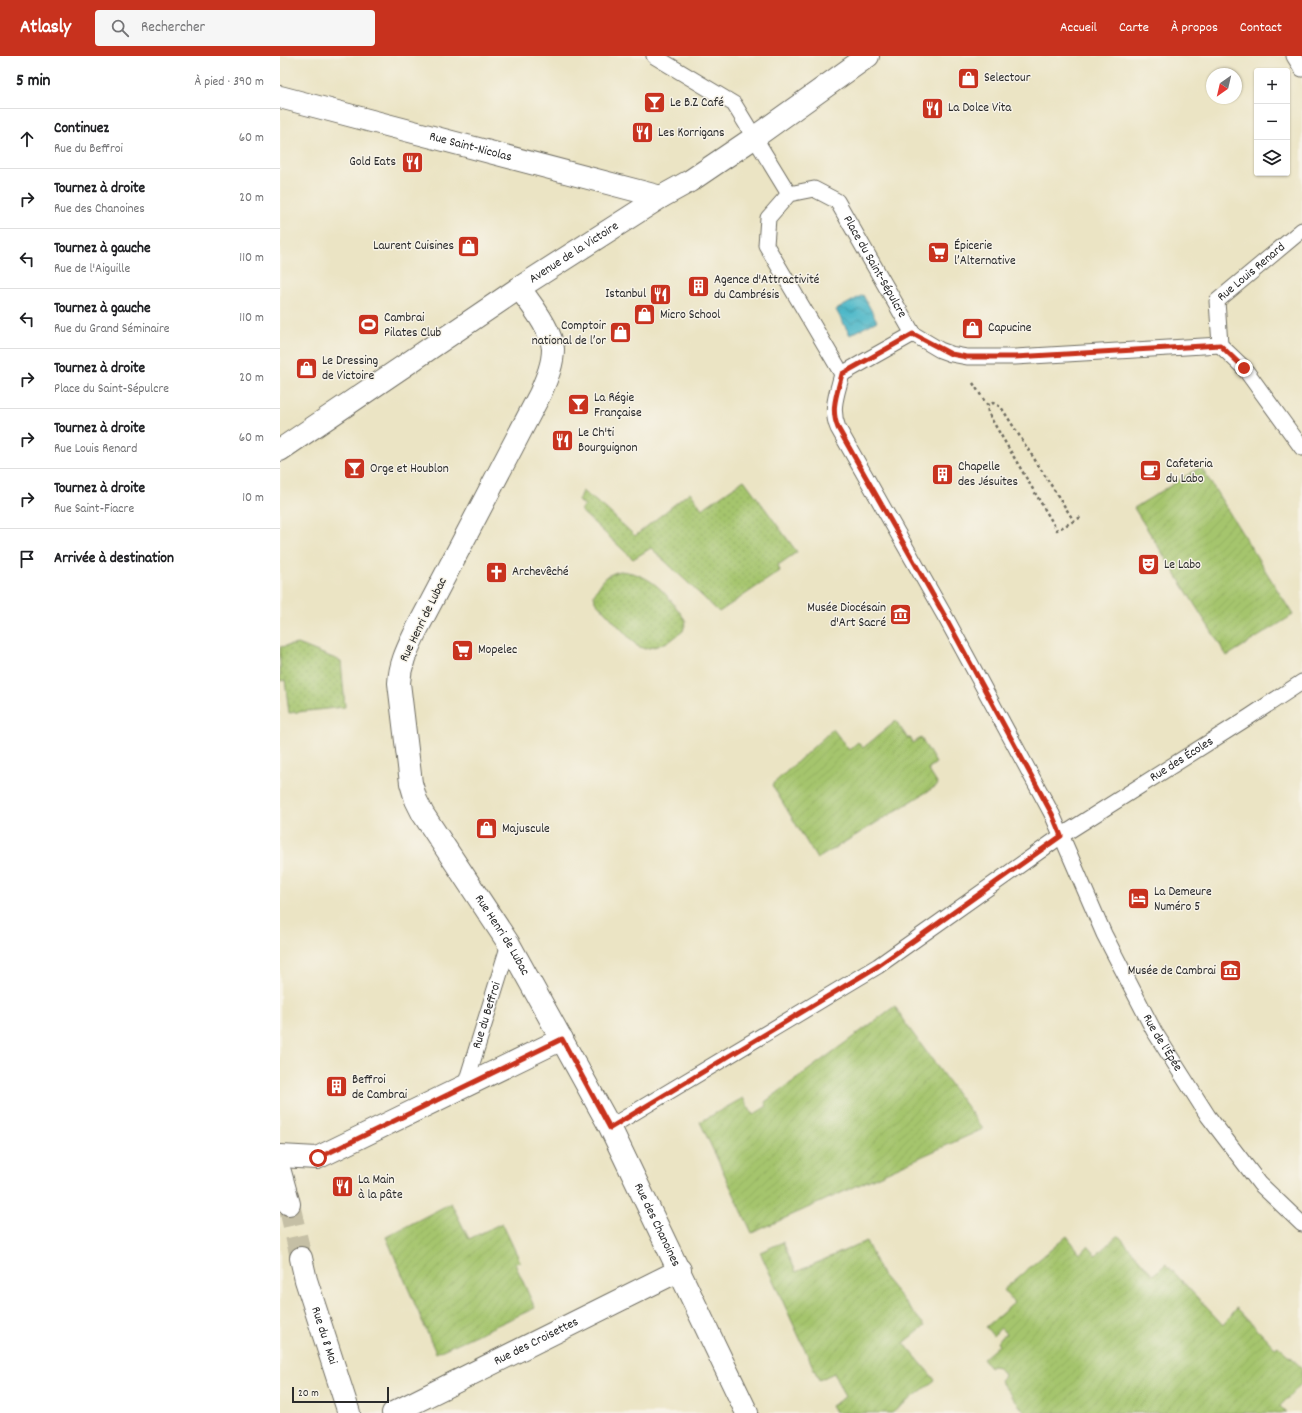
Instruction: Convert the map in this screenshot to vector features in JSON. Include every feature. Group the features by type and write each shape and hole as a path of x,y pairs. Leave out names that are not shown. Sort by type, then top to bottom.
{"street":[{"name":"Avenue de la Victoire","path":"280,450 519,288 661,197 690,181 755,137 868,56"},
{"name":"Rue Saint-Nicolas","path":"280,97 661,197"},
{"name":"Rue Henri de Lubac","path":"519,288 534,308 550,337 553,349 550,367 540,394 408,649 401,666 399,683 411,783 416,800 434,831 495,921 562,1039"},
{"path":"280,1156 318,1158 562,1039"},
{"name":"Rue des Chanoines","path":"562,1039 610,1128 680,1270 747,1413"},
{"path":"280,1172 289,1204"},
{"name":"Rue du 8 Mai","path":"301,1258 349,1413"},
{"name":"Rue des Croisettes","path":"393,1413 680,1270"}],"lane":[{"path":"654,56 734,104 789,194 768,218 766,245 842,374"},
{"path":"1294,56 1302,69"},
{"name":"Place du Saint-Sépulcre","path":"789,194 814,189 837,201 913,334 842,374"},
{"name":"Rue Louis Renard","path":"1220,345 1217,301 1302,230"},
{"path":"913,334 951,354 967,357 1015,357 1220,345 1244,368 1302,448"},
{"name":"Rue de l'Épée","path":"842,374 833,413 838,428 954,633 1052,814 1104,934 1154,1031 1208,1116 1260,1184 1302,1224"},
{"name":"Rue des Écoles","path":"610,1128 878,966 1061,836 1302,682"},
{"name":"Rue du Beffroi","path":"465,1086 509,944"}],"path":[{"path":"969,377 987,405 988,412 992,420 1057,530 1081,517"},
{"path":"987,405 993,403 1000,407 1074,521"}],"green space":[{"path":"1201,467 1293,615 1227,656 1134,508"},
{"path":"744,480 797,552 778,565 780,571 719,612 651,548 633,559 580,510 585,505 578,501 582,491 604,507 635,536 690,492 702,509"},
{"path":"620,571 632,573 642,577 659,588 673,603 686,621 683,631 670,641 657,646 645,649 637,646 595,601 594,594 604,579 610,574"},
{"path":"298,644 341,661 345,707 289,713 285,680 280,681 280,647"},
{"path":"896,721 908,739 910,737 913,743 921,738 936,763 928,769 938,785 817,859 772,785 833,729 849,750 858,742 863,748"},
{"path":"895,1006 903,1020 983,1129 752,1233 700,1122 743,1098 753,1115 767,1106 765,1102"},
{"path":"451,1203 469,1239 502,1223 520,1261 515,1264 535,1308 436,1353 386,1237"},
{"path":"1118,1235 1153,1275 1166,1264 1223,1325 1237,1308 1275,1348 1278,1346 1302,1368 1302,1383 1280,1406 1287,1413 1025,1413 1000,1381 1004,1374 998,1367 993,1366 990,1368 983,1359 999,1345 997,1341 1006,1334 1001,1328 993,1336 986,1327 1014,1303 1003,1290 1067,1236 1080,1253 1088,1246 1096,1255"},
{"path":"866,1241 882,1275 925,1326 904,1343 935,1380 892,1413 854,1413 853,1411 849,1413 835,1413 831,1406 845,1397 834,1373 819,1380 760,1252 783,1242 796,1272"}],"water":[{"path":"863,295 877,321 850,335 836,310"}],"tunnel":[{"path":"289,1204 301,1258"}],"place":[{"name":"Selectour","path":"968,78"},
{"name":"Le B.Z Café","path":"655,103"},
{"name":"La Dolce Vita","path":"932,108"},
{"name":"Les Korrigans","path":"642,133"},
{"name":"Gold Eats","path":"412,162"},
{"name":"Laurent Cuisines","path":"469,246"},
{"name":"Épicerie l’Alternative","path":"939,253"},
{"name":"Agence d'Attractivité du Cambrésis","path":"698,287"},
{"name":"Istanbul","path":"661,294"},
{"name":"Micro School","path":"645,315"},
{"name":"Cambrai Pilates Club","path":"368,325"},
{"name":"Capucine","path":"972,328"},
{"name":"Comptoir national de l’or","path":"621,333"},
{"name":"Le Dressing de Victoire","path":"306,368"},
{"name":"La Régie Française","path":"578,405"},
{"name":"Le Ch'ti Bourguignon","path":"563,440"},
{"name":"Orge et Houblon","path":"355,469"},
{"name":"Cafeteria du Labo","path":"1150,471"},
{"name":"Chapelle des Jésuites","path":"943,474"},
{"name":"Le Labo","path":"1148,565"},
{"name":"Archevêché","path":"496,572"},
{"name":"Musée Diocésain d'Art Sacré","path":"901,615"},
{"name":"Mopelec","path":"462,650"},
{"name":"Majuscule","path":"486,829"},
{"name":"La Demeure Numéro 5","path":"1138,899"},
{"name":"Musée de Cambrai","path":"1231,971"},
{"name":"Beffroi de Cambrai","path":"337,1087"},
{"name":"La Main à la pâte","path":"342,1187"}],"route":[{"path":"318,1158 562,1039 610,1128 878,966 1061,836 1052,814 947,620 838,428 833,413 842,374 913,334 940,350 967,357 1015,357 1220,345 1244,368"}]}
